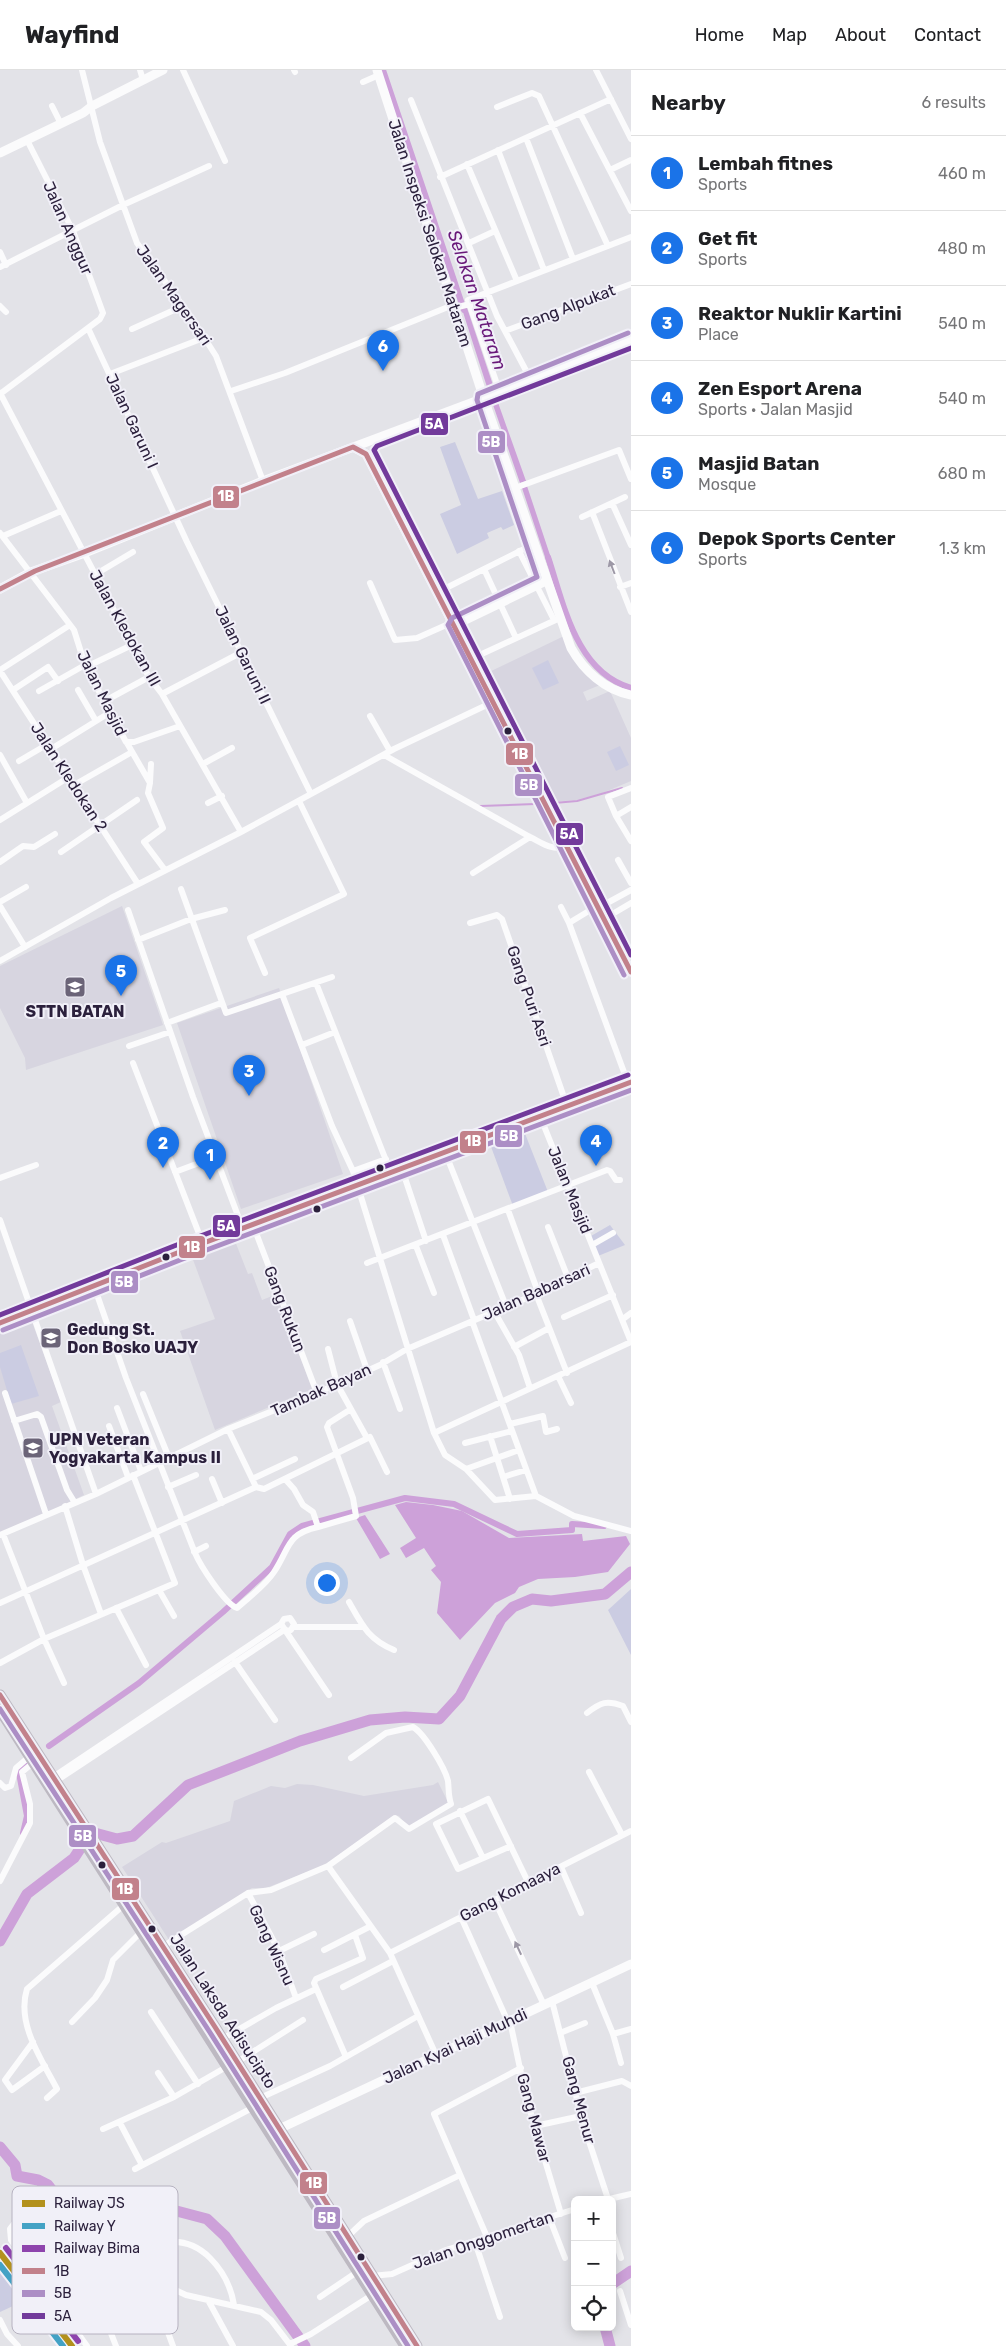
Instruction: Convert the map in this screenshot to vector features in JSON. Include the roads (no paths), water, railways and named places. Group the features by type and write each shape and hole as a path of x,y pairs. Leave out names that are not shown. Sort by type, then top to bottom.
{"highway":[{"name":"Jalan Laksda Adisucipto","path":"0,1695 54,1779 78,1823"},
{"name":"Jalan Laksda Adisucipto","path":"0,1710 162,1947 222,2039 233,2064"},
{"name":"Jalan Laksda Adisucipto","path":"101,1858 125,1904 142,1931 257,2102 357,2272 376,2292 417,2346"},
{"name":"Jalan Laksda Adisucipto","path":"257,2102 279,2128 372,2276 376,2292 405,2346"}],"street":[{"name":"Jalan Magersari","path":"82,70 100,142 142,253 206,337 231,392 263,481"},
{"path":"140,70 143,80"},
{"path":"0,153 83,113 92,106 163,70"},
{"path":"183,70 226,161"},
{"path":"596,70 631,139"},
{"path":"363,82 378,73"},
{"name":"Jalan Inspeksi Selokan Mataram","path":"378,73 484,397 521,486 534,544 557,619 572,648 584,665 609,688 630,697"},
{"path":"497,106 535,93 554,125 608,246"},
{"path":"440,177 610,99"},
{"path":"411,100 440,177 488,292 531,378"},
{"path":"52,106 61,124"},
{"path":"580,113 631,212"},
{"path":"624,125 631,122"},
{"path":"526,138 573,259"},
{"name":"Jalan Anggur","path":"27,140 73,230 101,308 102,317 88,328"},
{"path":"498,150 544,270"},
{"path":"610,170 631,160"},
{"path":"467,164 517,281"},
{"path":"0,252 3,266 123,205 209,166"},
{"path":"469,243 495,231"},
{"path":"498,391 468,300 631,237"},
{"name":"Gang Alpukat","path":"506,330 631,284"},
{"path":"231,392 456,307 469,304"},
{"path":"0,306 6,312"},
{"path":"132,329 183,306"},
{"path":"0,394 88,328"},
{"name":"Jalan Garuni I","path":"88,328 176,515"},
{"path":"110,374 206,337"},
{"path":"0,590 31,572 82,554 263,481 631,340"},
{"name":"Jalan Kledokan III","path":"0,394 82,554 96,574 149,677 162,694 241,832"},
{"path":"366,454 368,445 373,440"},
{"path":"354,447 366,454 631,972"},
{"path":"521,486 619,450 631,479"},
{"path":"582,517 625,497"},
{"path":"612,502 631,545"},
{"path":"1,535 60,511"},
{"path":"592,512 631,612"},
{"name":"Jalan Garuni II","path":"176,515 311,794"},
{"name":"Jalan Masjid","path":"1,535 70,624 86,666 103,702 127,743 180,726"},
{"path":"438,592 534,544"},
{"path":"471,659 557,619 519,551"},
{"path":"96,574 133,552"},
{"path":"484,569 516,638"},
{"path":"370,583 395,640 417,638 454,624 546,581"},
{"path":"620,587 631,583"},
{"path":"0,670 70,624"},
{"path":"39,691 86,666 132,645"},
{"path":"162,694 242,652"},
{"path":"13,690 48,667 58,681"},
{"name":"Jalan Kledokan 2","path":"0,670 138,884"},
{"path":"103,702 149,677"},
{"path":"78,690 96,721"},
{"path":"0,961 138,884 241,832 390,751 493,702"},
{"path":"19,762 109,713"},
{"path":"370,716 390,751"},
{"path":"127,743 150,783"},
{"path":"203,764 232,748"},
{"path":"74,785 132,752"},
{"path":"0,755 27,803"},
{"path":"384,755 530,837 553,848 565,846"},
{"path":"151,764 148,793 163,828 144,842 165,870"},
{"path":"0,820 68,777"},
{"path":"631,788 608,797 616,816 631,841"},
{"path":"208,803 222,796"},
{"path":"60,852 137,800"},
{"path":"264,973 250,938 344,894 299,801"},
{"path":"616,816 631,806"},
{"path":"0,862 23,846 34,847 55,834"},
{"path":"473,873 530,837"},
{"path":"618,860 631,883"},
{"path":"25,947 0,904 26,887"},
{"path":"181,889 226,1013 332,977"},
{"path":"568,922 631,890"},
{"path":"604,919 631,903"},
{"path":"0,1323 630,1082 561,908"},
{"path":"128,910 170,1032 243,1229"},
{"path":"138,940 191,919 225,910"},
{"name":"Gang Puri Asri","path":"470,923 497,915 502,919 567,1106"},
{"path":"316,983 391,1173"},
{"path":"282,994 332,1126 358,1185 434,1432 445,1455 466,1469 495,1500 536,1496 574,1516 631,1531"},
{"path":"167,1023 222,1003"},
{"path":"129,1046 170,1032"},
{"path":"302,1045 335,1032"},
{"path":"133,1063 203,1244"},
{"name":"Jalan Masjid","path":"540,1116 599,1264 623,1318 631,1342"},
{"path":"445,1152 506,1306"},
{"path":"175,1172 215,1156"},
{"path":"353,1171 386,1159"},
{"path":"0,1178 36,1165"},
{"path":"402,1168 426,1241"},
{"path":"367,1264 609,1169 616,1180 620,1180"},
{"path":"508,1210 549,1328 567,1373"},
{"path":"0,1220 2,1232 96,1494"},
{"name":"Gang Rukun","path":"253,1225 317,1393"},
{"path":"548,1227 568,1278"},
{"path":"592,1245 613,1233"},
{"path":"444,1235 536,1496"},
{"path":"416,1246 434,1293"},
{"name":"Jalan Babarsari","path":"473,1321 599,1264"},
{"path":"94,1286 158,1463 194,1552 200,1565 232,1606 237,1608 274,1573 293,1538 305,1530 355,1517 357,1511 327,1425 351,1409"},
{"path":"564,1317 613,1295"},
{"path":"494,1311 514,1347 530,1388"},
{"path":"623,1318 631,1313"},
{"name":"Tambak Bayan","path":"1,1534 96,1494 228,1429 317,1393 408,1349 473,1321"},
{"path":"350,1322 367,1370"},
{"path":"514,1347 549,1328"},
{"path":"434,1432 567,1373 631,1342"},
{"path":"328,1348 337,1384 367,1438"},
{"path":"384,1362 400,1409"},
{"path":"558,1376 571,1403"},
{"path":"4,1393 46,1514"},
{"path":"143,1394 169,1458"},
{"path":"117,1408 141,1472"},
{"path":"14,1421 36,1414 41,1417 67,1490 75,1503"},
{"path":"465,1443 490,1436 542,1416 546,1432 557,1429"},
{"path":"0,1663 44,1639 175,1583 156,1532 130,1476 110,1426"},
{"path":"228,1429 256,1488"},
{"path":"490,1436 510,1499"},
{"path":"0,1604 256,1488 261,1490 367,1438 372,1438 387,1472"},
{"path":"466,1469 496,1456 519,1450"},
{"path":"252,1479 295,1459"},
{"path":"503,1477 526,1470"},
{"path":"168,1487 196,1475"},
{"path":"285,1479 315,1518 318,1526"},
{"path":"212,1480 222,1503"},
{"path":"65,1506 83,1566 101,1614"},
{"path":"1,1534 64,1683"},
{"path":"194,1552 206,1546"},
{"path":"159,1590 174,1616"},
{"path":"349,1602 362,1626 376,1641 394,1650"},
{"path":"116,1608 146,1665"},
{"path":"294,1625 289,1618 284,1619 284,1629 329,1695"},
{"path":"54,1779 262,1640 284,1629 294,1625 362,1626"},
{"path":"230,1663 262,1640"},
{"path":"230,1663 275,1720"},
{"path":"587,1713 598,1704 611,1701 623,1706 631,1722"},
{"path":"162,1947 248,1892 272,1890 328,1866 395,1818 409,1829 451,1804 447,1796 448,1781 443,1769 422,1734 413,1727 386,1733 351,1758"},
{"path":"0,1783 4,1788 12,1786 16,1768 32,1759"},
{"path":"0,1881 30,1824 30,1804 22,1772 32,1759"},
{"path":"590,1772 622,1835"},
{"path":"511,1846 458,1869 437,1827 438,1822 488,1799 511,1846 528,1882"},
{"path":"460,1811 483,1858"},
{"name":"Gang Komaaya","path":"390,1953 494,1898 561,1867 631,1831"},
{"path":"328,1866 370,1928 390,1953 436,2055"},
{"path":"561,1867 581,1913"},
{"name":"Gang Wisnu","path":"248,1892 279,1951 296,1998"},
{"name":"Gang Menur","path":"494,1898 548,2003 560,2032 581,2116 606,2196"},
{"path":"47,2098 57,2089 32,2042 24,2013 26,1989 125,1904"},
{"name":"Gang Mawar","path":"461,1917 509,2021 535,2126 561,2214"},
{"path":"324,1950 370,1928"},
{"path":"72,2022 95,1998 106,1980 113,1960 142,1931"},
{"path":"279,1951 314,1934"},
{"path":"346,2057 314,1983 316,1980 363,1958 355,1935"},
{"path":"343,1987 393,1961"},
{"name":"Jalan Kyai Haji Muhdi","path":"279,2128 631,1964"},
{"path":"592,1982 613,2034 622,2063"},
{"path":"222,2039 316,1989"},
{"path":"151,2012 198,2084"},
{"path":"120,2123 139,2167 257,2102 346,2057 418,2016"},
{"path":"103,2129 120,2123 198,2084 303,2020"},
{"path":"560,2032 585,2023"},
{"path":"613,2034 631,2029"},
{"path":"32,2042 5,2080 12,2090 45,2066"},
{"path":"487,2237 434,2114 521,2068"},
{"path":"158,2073 174,2097"},
{"path":"575,2093 622,2081 631,2086"},
{"path":"535,2126 581,2116"},
{"path":"347,2237 364,2221 460,2175"},
{"path":"616,2197 631,2194"},
{"name":"Jalan Onggomertan","path":"392,2274 446,2250 571,2210"},
{"path":"549,2217 565,2258"},
{"path":"12,2226 10,2229 12,2241"},
{"path":"178,2240 187,2242 203,2251 218,2266 228,2281 234,2305"},
{"path":"616,2241 622,2258"},
{"path":"475,2242 500,2317"},
{"path":"320,2297 357,2272"},
{"path":"372,2276 392,2274"},
{"path":"178,2291 186,2295 260,2312 271,2320 290,2345 312,2334 376,2292 392,2274"},
{"path":"620,2291 631,2325"},
{"path":"208,2300 233,2346"},
{"path":"0,2320 7,2334 18,2346"},
{"path":"78,2334 87,2346"},
{"path":"111,2334 116,2346"},
{"path":"169,2334 173,2346"}],"waterway":[{"name":"Selokan Mataram","path":"383,70 464,310"},
{"name":"Selokan Mataram","path":"548,557 567,615 585,652 597,668 612,680 631,688"},
{"path":"554,803 577,801 622,788"},
{"path":"480,806 535,804"},
{"path":"49,1746 139,1683 223,1612 272,1567 290,1534 302,1526 405,1498 454,1504 517,1534 572,1530 572,1524 604,1526"},
{"path":"0,1941 27,1894 74,1858 91,1832 117,1839 133,1836 188,1785 300,1741 370,1720 405,1717 439,1719 460,1696 501,1619 513,1607 532,1599 551,1601 605,1594 631,1572"},
{"path":"23,1833 27,1816 19,1773 25,1765"},
{"path":"0,2147 15,2165 17,2176 38,2180 49,2186"},
{"path":"178,2211 207,2219 225,2236 305,2346"},
{"path":"616,2281 631,2271"},
{"path":"606,2331 610,2346"}],"rail line":[{"name":"Bima","path":"6,2248 12,2256"},
{"name":"JS","path":"0,2253 12,2268"},
{"name":"Y","path":"0,2265 12,2280"},
{"name":"Y","path":"54,2334 63,2346"},
{"name":"JS","path":"63,2334 72,2346"},
{"name":"Bima","path":"73,2334 78,2341"}],"place":[{"name":"Depok Sports Center","path":"383,371"},
{"name":"STTN BATAN","path":"75,987"},
{"name":"Masjid Batan","path":"121,996"},
{"name":"Reaktor Nuklir Kartini","path":"249,1096"},
{"name":"Zen Esport Arena","path":"596,1166"},
{"name":"Get fit","path":"163,1168"},
{"name":"Lembah fitnes","path":"210,1180"},
{"name":"Gedung St. Don Bosko UAJY","path":"51,1338"},
{"name":"UPN Veteran Yogyakarta Kampus II","path":"33,1448"}]}
